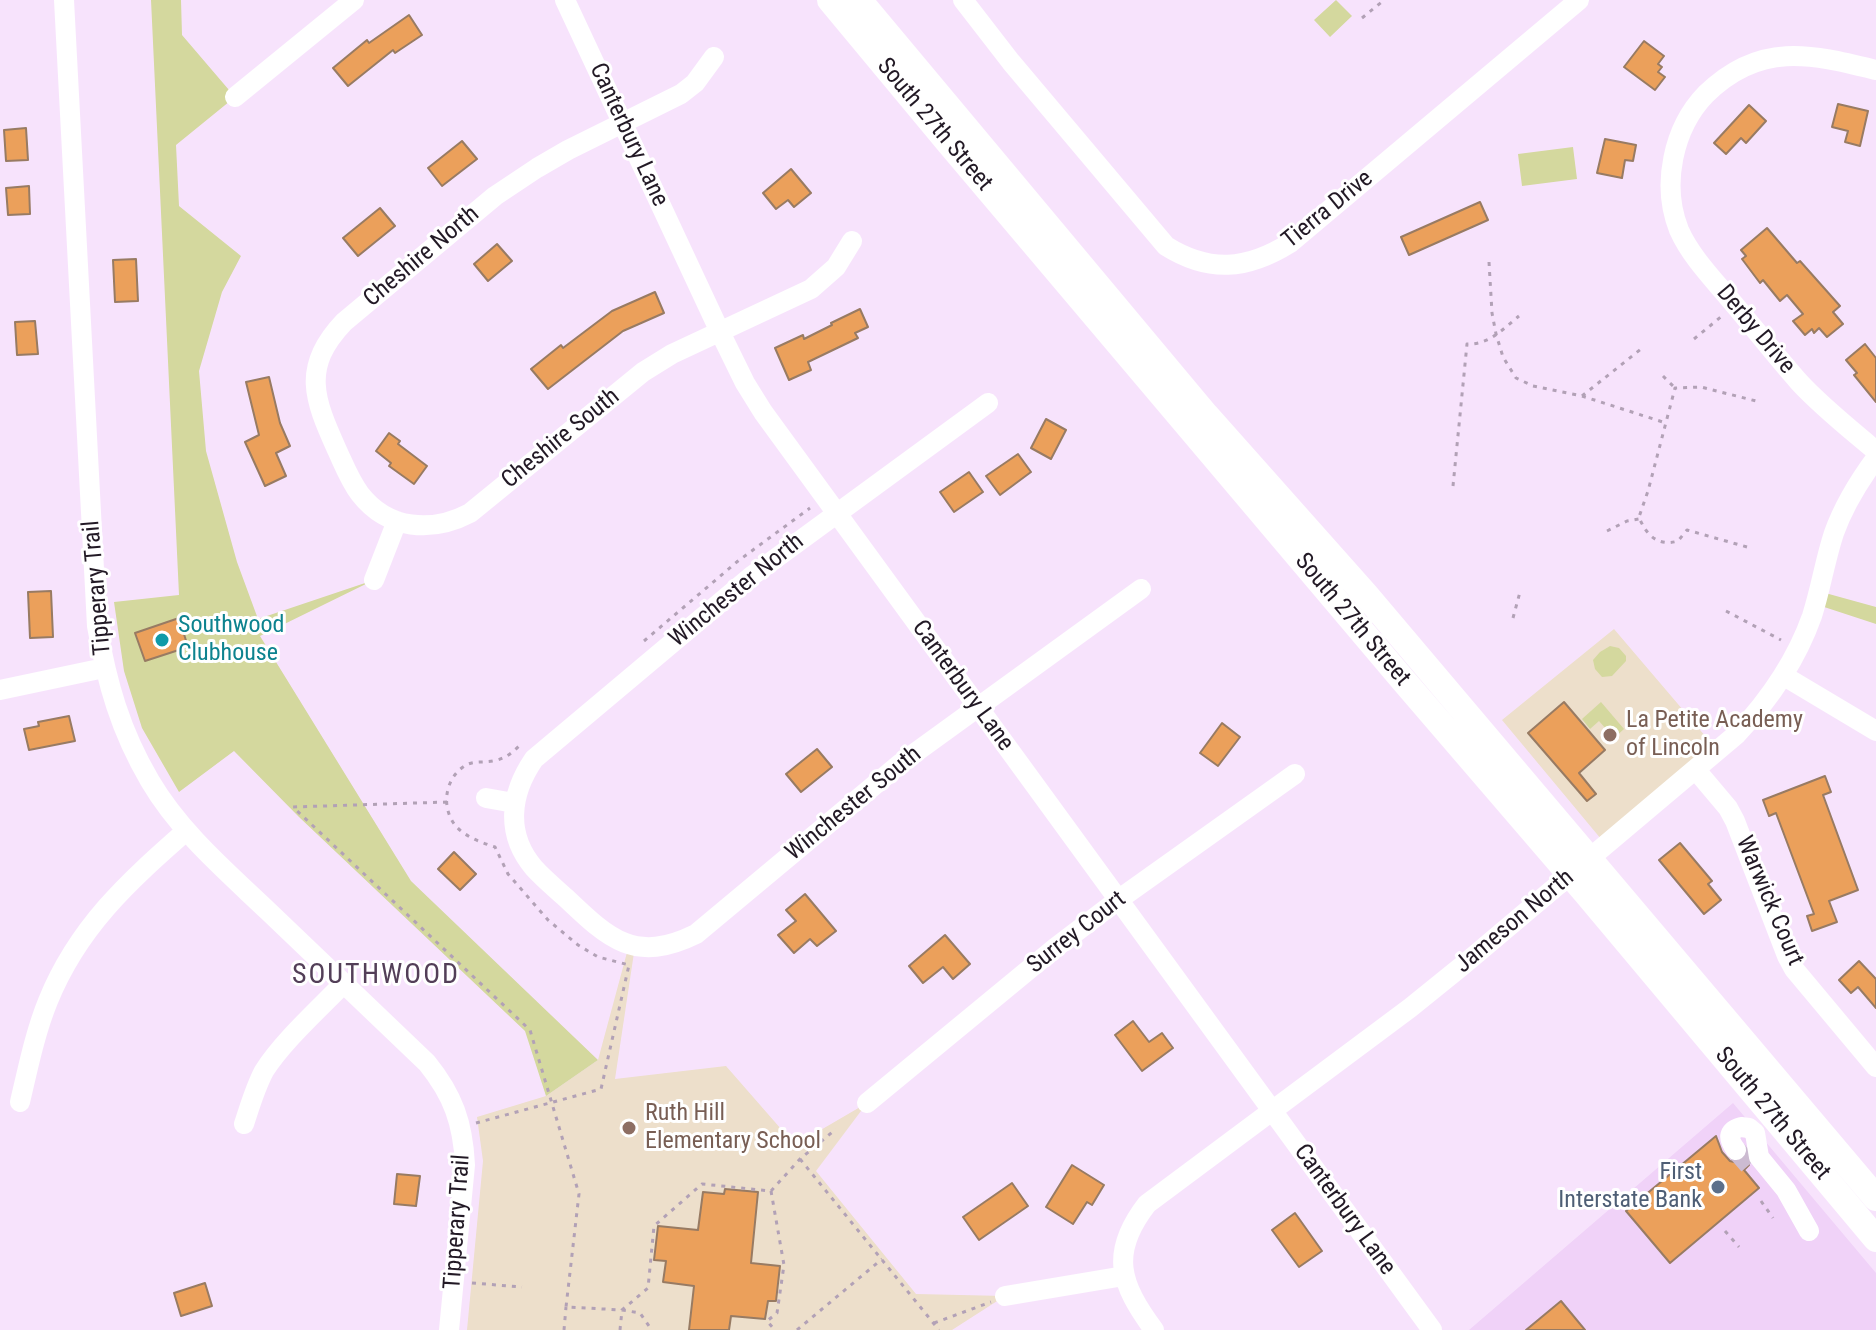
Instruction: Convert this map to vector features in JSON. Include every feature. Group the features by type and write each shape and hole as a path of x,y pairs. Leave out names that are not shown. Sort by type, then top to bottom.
{"main road":[{"name":"South 27th Street","path":"830,0 1281,536 1876,1198"},
{"name":"South 27th Street","path":"859,0 1197,405 1366,595 1876,1239"}],"street":[{"name":"Tipperary Trail","path":"64,0 97,626 115,708 131,747 151,783 186,831 427,1063 452,1100 460,1120 465,1165 449,1330"},
{"path":"235,97 354,0"},
{"name":"Canterbury Lane","path":"565,0 720,332 763,412 1432,1330"},
{"name":"Tierra Drive","path":"963,0 1011,62 1166,246 1197,262 1232,265 1257,260 1290,243 1579,0"},
{"name":"Derby Drive","path":"1876,70 1805,55 1760,61 1736,71 1704,96 1684,126 1671,168 1673,210 1691,251 1801,384 1876,451"},
{"name":"Cheshire North","path":"337,450 319,409 315,378 324,348 344,322 495,196 537,168 681,94 701,76 714,57"},
{"name":"Cheshire South","path":"337,450 359,493 381,513 416,526 456,520 470,513 643,372 672,354 811,289 836,267 852,241"},
{"name":"Winchester North","path":"514,803 525,772 543,750 753,575 988,403"},
{"name":"Jameson North","path":"1154,1330 1129,1292 1123,1258 1126,1238 1134,1220 1147,1204 1410,1008 1737,734 1758,712 1784,676 1812,615 1834,533 1846,504 1876,458"},
{"path":"374,580 397,521"},
{"name":"Winchester South","path":"514,803 517,837 526,856 535,869 599,929 629,945 647,948 677,943 696,934 901,763 1141,589"},
{"path":"0,690 104,668"},
{"path":"1784,676 1876,731"},
{"name":"Warwick Court","path":"1696,770 1735,821 1794,969 1876,1067"},
{"name":"Surrey Court","path":"867,1103 1055,948 1295,774"},
{"path":"486,798 514,803"},
{"path":"20,1102 34,1039 63,968 107,904 186,831"},
{"path":"244,1124 256,1086 266,1069 344,983"},
{"path":"1741,1127 1752,1130 1759,1157 1786,1190 1804,1235 1729,1142 1733,1130 1741,1127"},
{"path":"1005,1296 1124,1276"}],"path":[{"path":"1362,18 1383,1"},
{"path":"1489,262 1496,334 1503,357 1516,378 1533,386 1582,396 1666,423"},
{"path":"1694,339 1727,312"},
{"path":"1453,486 1467,344 1484,342 1519,316"},
{"path":"1582,396 1641,349"},
{"path":"1663,376 1675,388 1701,387 1760,402"},
{"path":"1675,388 1639,519 1658,542 1678,541 1687,530 1747,547"},
{"path":"641,643 738,561 813,506"},
{"path":"1607,531 1639,519"},
{"path":"1513,618 1520,592"},
{"path":"1726,611 1781,640"},
{"path":"476,1123 601,1089 629,965 598,957 578,945 548,920 508,874 495,847 473,839 450,819 447,789 464,765 508,756 520,746"},
{"path":"447,802 293,807 530,1030 579,1194 564,1330"},
{"path":"771,1191 800,1159 836,1129"},
{"path":"800,1159 939,1330"},
{"path":"620,1330 622,1310 648,1288 654,1226 702,1184 771,1191"},
{"path":"771,1191 784,1265 777,1313 767,1321 775,1330"},
{"path":"1761,1201 1773,1218"},
{"path":"1725,1231 1739,1247"},
{"path":"797,1330 882,1259"},
{"path":"472,1283 522,1287"},
{"path":"561,1290 568,1291"},
{"path":"934,1323 1005,1296"},
{"path":"566,1307 640,1313 649,1326"}],"shaded area":[{"name":"La Petite Academy of Lincoln","path":"1614,629 1718,751 1606,845 1502,720"},
{"name":"Ruth Hill Elementary School","path":"629,945 635,946 615,1079 726,1066 795,1145 867,1103 816,1171 916,1294 1005,1296 952,1330 467,1330 483,1161 477,1117 546,1096 598,1060"},
{"path":"1733,1103 1876,1273 1876,1330 1469,1330"}],"green space":[{"path":"151,0 181,0 182,35 235,97 176,145 179,206 241,256 222,292 199,371 206,451 237,562 258,619 374,580 260,636 411,881 598,1060 546,1096 525,1031 299,817 234,751 179,792 142,728 124,671 114,602 179,595"},
{"path":"1336,0 1352,16 1330,37 1314,20"},
{"path":"1573,147 1577,179 1522,186 1518,154"},
{"path":"1818,591 1876,607 1876,624 1815,604"},
{"path":"1610,646 1619,648 1626,661 1612,676 1602,677 1595,669 1593,660"},
{"path":"1601,702 1624,729 1614,738 1599,721 1590,729 1582,719"}],"building":[{"path":"409,15 422,35 395,53 393,50 348,86 333,68 367,40 369,43"},
{"path":"1644,41 1664,56 1658,64 1662,67 1658,72 1665,77 1655,90 1624,67"},
{"path":"1838,104 1868,111 1860,146 1845,142 1848,131 1832,127"},
{"path":"1749,105 1766,121 1746,143 1741,138 1726,154 1714,143"},
{"path":"26,128 28,160 6,161 4,130"},
{"path":"1605,139 1636,145 1633,161 1625,160 1622,178 1597,173"},
{"path":"462,141 477,159 442,186 428,168"},
{"path":"791,169 811,193 794,207 788,200 776,209 763,193"},
{"path":"29,186 30,214 8,215 6,188"},
{"path":"1480,202 1488,220 1409,255 1401,237"},
{"path":"380,208 395,226 358,256 343,238"},
{"path":"1767,228 1840,306 1833,312 1843,324 1827,337 1819,328 1805,335 1793,321 1803,314 1787,295 1780,301 1763,280 1760,283 1742,259 1746,256 1741,250"},
{"path":"497,244 512,261 488,281 474,264"},
{"path":"136,259 138,301 115,302 113,260"},
{"path":"655,292 664,313 623,331 548,389 531,369 612,311"},
{"path":"860,309 868,327 855,333 858,338 808,362 811,370 789,380 775,348 803,335 804,339"},
{"path":"35,321 38,354 17,355 15,322"},
{"path":"1865,344 1876,358 1876,402 1846,360"},
{"path":"269,377 280,423 290,446 276,453 286,476 265,486 245,442 259,435 246,382"},
{"path":"1046,419 1066,430 1051,459 1031,448"},
{"path":"389,433 400,441 398,444 427,466 414,484 389,466 391,463 376,451"},
{"path":"1018,454 1031,472 1000,495 986,476"},
{"path":"969,472 983,492 954,512 940,492"},
{"path":"51,591 53,637 30,638 28,592"},
{"name":"Southwood Clubhouse","path":"179,618 188,647 145,661 135,633"},
{"name":"La Petite Academy of Lincoln","path":"1564,702 1605,750 1579,773 1596,794 1587,801 1528,733"},
{"path":"69,716 75,741 29,750 24,729 39,726 38,722"},
{"path":"1222,723 1240,737 1218,766 1200,753"},
{"path":"817,749 832,767 801,792 786,774"},
{"path":"1825,776 1831,792 1823,795 1858,890 1829,901 1837,922 1812,931 1807,916 1814,914 1776,813 1769,816 1763,800"},
{"path":"1680,843 1712,881 1708,884 1721,900 1704,914 1659,860"},
{"path":"454,852 476,874 460,890 438,869"},
{"path":"805,894 836,931 817,946 810,939 794,953 778,935 796,921 786,910"},
{"path":"945,935 970,964 953,979 943,967 923,983 909,966"},
{"path":"1859,961 1876,979 1876,1008 1858,987 1851,993 1839,980"},
{"path":"1133,1021 1149,1042 1162,1033 1173,1048 1142,1071 1115,1035"},
{"path":"1716,1136 1722,1152 1730,1161 1738,1163 1746,1158 1749,1165 1744,1170 1759,1188 1670,1263 1626,1211"},
{"path":"1072,1165 1104,1185 1092,1205 1087,1202 1073,1224 1046,1207"},
{"path":"397,1174 420,1176 416,1206 394,1204"},
{"path":"1012,1183 1028,1206 979,1240 963,1217"},
{"name":"Ruth Hill Elementary School","path":"725,1189 758,1192 751,1263 780,1266 776,1301 768,1301 765,1319 731,1316 729,1330 689,1330 694,1286 663,1282 666,1261 654,1260 658,1226 698,1230 703,1192 724,1194"},
{"path":"1295,1213 1322,1251 1299,1267 1272,1230"},
{"path":"205,1283 212,1306 181,1316 174,1293"},
{"path":"1561,1301 1585,1330 1526,1330"}],"tunnel":[{"path":"1736,1150 1749,1165"}],"place":[{"name":"Southwood Clubhouse","path":"162,640"},
{"name":"La Petite Academy of Lincoln","path":"1610,735"},
{"name":"Ruth Hill Elementary School","path":"629,1128"},
{"name":"First Interstate Bank","path":"1718,1187"}],"district":[{"name":"SOUTHWOOD","path":"376,976"}]}
